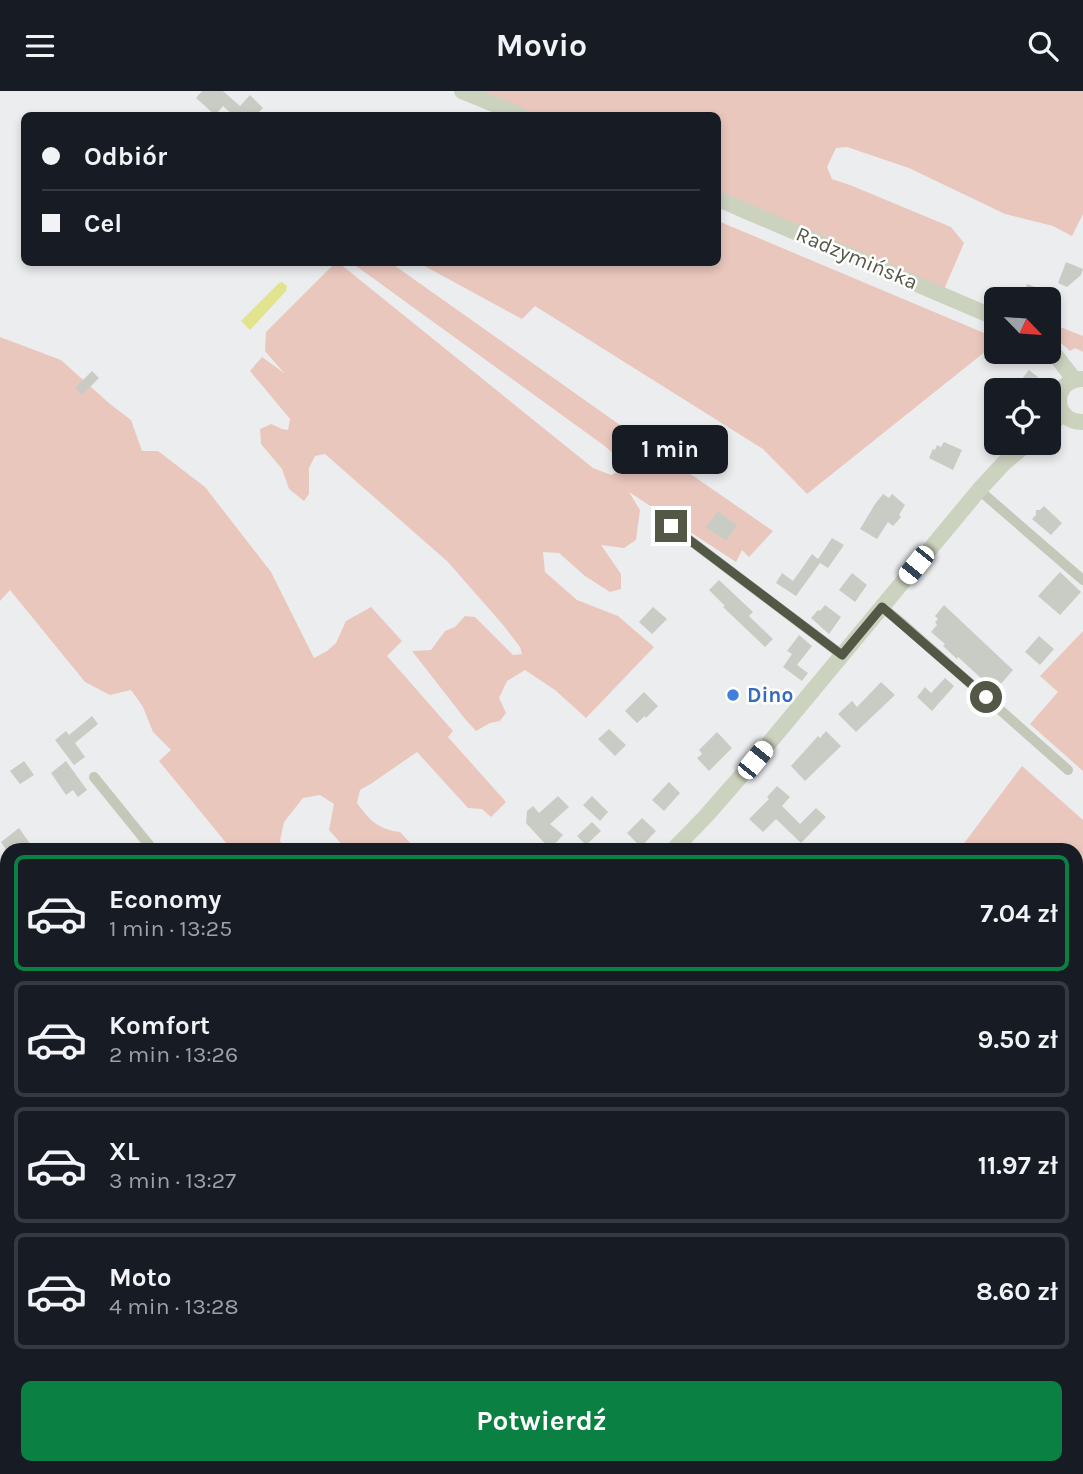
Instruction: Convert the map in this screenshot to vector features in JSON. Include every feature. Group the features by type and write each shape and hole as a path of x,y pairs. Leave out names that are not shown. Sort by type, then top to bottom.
{"main road":[{"path":"467,92 513,112"},
{"name":"Radzymińska","path":"721,200 984,313"},
{"path":"1061,360 1079,379 1068,382 1059,394 1060,408 1069,419 1083,422"},
{"path":"680,843 755,760 979,490 1014,455"}],"street":[{"path":"979,490 1083,580"},
{"path":"671,526 842,655"},
{"path":"882,607 1068,770"},
{"path":"94,777 148,843"}],"shaded area":[{"path":"471,91 1083,91 1083,214 1072,236 1053,226 1005,214 909,168 847,147 836,148 827,167 832,179 951,227 964,243 942,294 721,199 721,112 519,112"},
{"path":"721,222 984,333 984,353 807,494 763,449 535,306 522,319 425,266 721,266"},
{"path":"332,266 343,266 593,468 611,475 628,467 606,447 356,266 395,266 773,531 749,557 742,550 736,562 629,492 640,510 636,540 624,548 601,545 621,574 621,589 610,592 585,576 559,553 543,552 545,572 577,600 618,616 654,647 586,718 555,690 525,670 507,681 499,698 506,713 500,721 476,731 412,651 431,650 445,631 455,627 465,616 475,617 513,655 522,654 520,647 448,562 325,454 315,456 309,468 309,494 304,501 289,489 282,469 261,444 260,429 271,424 288,430 290,419 250,371 262,357 284,373 265,351 266,332"},
{"path":"282,282 287,286 286,291 250,330 241,321"},
{"path":"1061,327 1083,336 1083,352 1075,348 1070,351 1061,343"},
{"path":"0,337 61,360 131,420 142,451 158,451 205,487 271,572 314,658 336,643 346,621 371,607 402,641 387,656 453,731 448,737 506,802 491,817 482,809 468,808 417,752 360,790 357,803 375,823 400,832 410,843 341,843 329,830 334,804 320,795 303,798 284,822 281,843 226,843 159,761 171,750 153,732 143,707 131,690 110,695 85,682 10,590 0,601"},
{"path":"1083,631 1083,771 1030,724 1058,692 1040,676"},
{"path":"1022,766 1083,820 1083,843 964,843"}],"building":[{"path":"202,91 223,91 240,106 250,95 263,108 259,112 230,112 223,106 218,112 212,112 196,98"},
{"path":"1066,262 1083,269 1081,275 1067,287 1058,283"},
{"path":"1029,370 1038,377 1038,378 1023,378"},
{"path":"92,371 99,378 82,395 75,388"},
{"path":"944,442 962,450 953,470 929,458 933,449 935,450 937,445 941,447"},
{"path":"883,494 889,498 892,494 905,505 899,515 901,517 893,526 888,522 877,539 860,529"},
{"path":"1044,506 1062,523 1051,535 1032,519 1036,510"},
{"path":"718,511 737,525 726,541 706,527"},
{"path":"832,538 844,545 828,568 820,563 796,596 776,583 782,573 793,581 812,554 818,559"},
{"path":"1060,572 1081,592 1060,615 1038,596"},
{"path":"852,573 867,585 855,602 839,590"},
{"path":"719,580 753,612 749,616 773,639 765,647 709,590"},
{"path":"825,605 841,617 829,634 811,618"},
{"path":"944,605 1013,670 995,691 958,657 957,659 931,632 937,625 935,622 938,619 935,616"},
{"path":"653,607 667,619 652,634 639,622"},
{"path":"799,635 812,646 797,665 808,673 802,681 783,667 792,654 787,651"},
{"path":"1039,636 1054,649 1040,665 1025,652"},
{"path":"945,678 954,686 932,711 917,697 925,687 931,693"},
{"path":"881,682 895,695 856,732 838,714 852,701 857,707"},
{"path":"644,692 658,706 637,723 625,711"},
{"path":"92,716 98,724 75,743 85,757 74,765 55,740 66,731 69,735"},
{"path":"609,729 626,745 615,756 598,739"},
{"path":"826,731 841,746 805,781 791,766 818,736 820,738"},
{"path":"717,732 732,748 709,771 697,758 702,754 699,750"},
{"path":"24,761 34,775 20,784 10,771"},
{"path":"66,761 87,790 78,797 73,790 66,795 51,773"},
{"path":"669,782 680,793 664,811 652,800"},
{"path":"777,786 790,797 782,806 800,824 816,808 826,817 801,843 776,819 763,832 749,819 769,799 767,797"},
{"path":"558,796 569,807 550,824 563,835 556,843 544,843 526,823 527,811 533,806 539,813"},
{"path":"592,796 608,812 600,821 583,805"},
{"path":"642,818 656,831 645,843 637,843 627,833"},
{"path":"592,822 601,831 588,843 584,843 577,836"},
{"path":"19,828 30,843 2,843"}],"place":[{"name":"Dino","path":"733,695"}],"route":[{"path":"671,526 842,655 882,607 986,697"}]}
